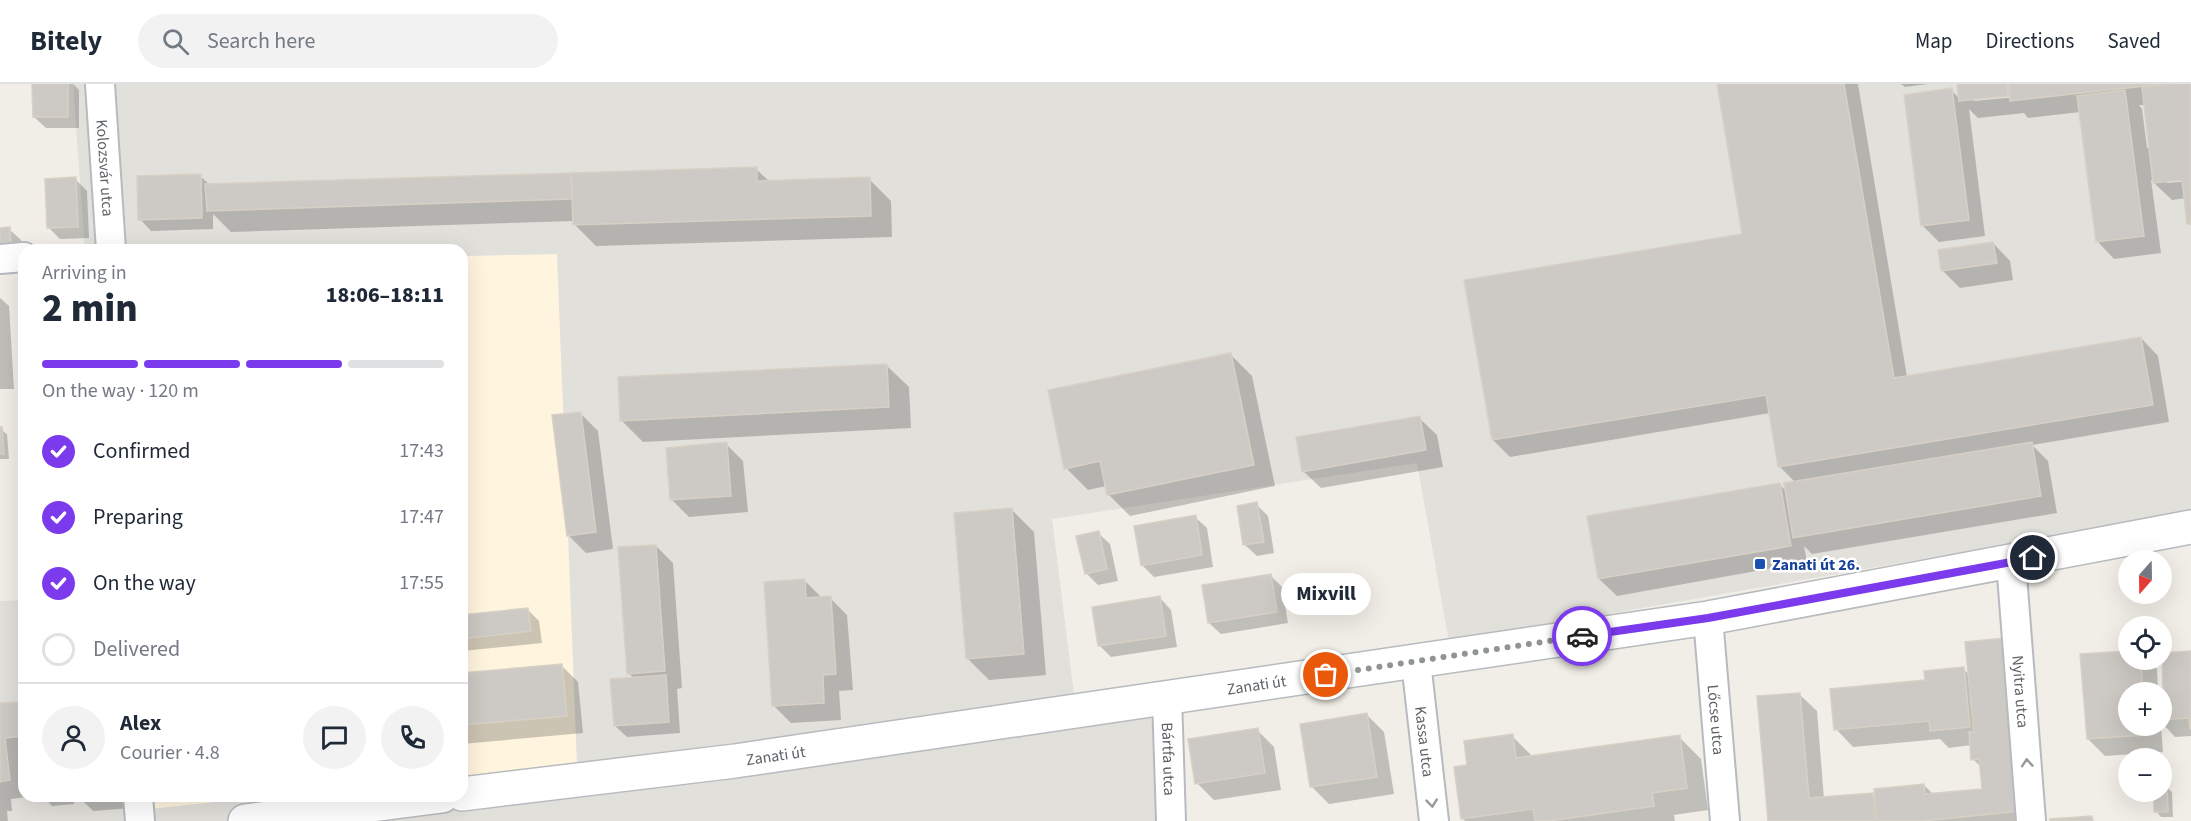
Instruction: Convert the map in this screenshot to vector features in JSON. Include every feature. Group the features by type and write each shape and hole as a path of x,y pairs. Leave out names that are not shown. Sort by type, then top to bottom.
{"street":[{"name":"Kolozsvár utca","path":"100,84 111,244"},
{"path":"0,259 18,258"},
{"name":"Zanati út","path":"468,793 735,761 1708,618 2191,527"},
{"name":"Nyitra utca","path":"2011,562 2031,821"},
{"name":"Lőcse utca","path":"1708,618 1725,821"},
{"name":"Kassa utca","path":"1416,662 1434,821"},
{"name":"Bártfa utca","path":"1167,697 1171,821"},
{"path":"138,802 140,821"},
{"path":"253,820 395,802"}],"shaded area":[{"path":"73,84 2191,84 2191,512 1449,642 1417,463 1052,519 1075,703 1158,693 1162,821 0,821 0,601 18,600 18,802 122,802 123,812 214,802 468,802 468,775 577,763 557,254 468,256 468,244 85,244"},
{"path":"557,254 577,764 468,775 468,256"},
{"path":"122,802 220,802 123,812"}],"building":[{"path":"32,84 68,84 68,117 33,117"},
{"path":"1717,84 1844,84 1894,378 2141,337 2153,405 1778,467 1766,395 1492,440 1464,280 1742,234"},
{"path":"1957,84 2007,84 2008,96 1959,101"},
{"path":"2008,84 2163,84 2010,101"},
{"path":"2191,84 2191,223 2187,224 2182,180 2153,183 2142,87"},
{"path":"1952,88 1969,220 1921,226 1904,95"},
{"path":"2125,90 2144,236 2096,242 2077,96"},
{"path":"757,167 757,181 870,177 871,216 573,225 571,173"},
{"path":"571,173 572,199 207,211 205,184"},
{"path":"201,174 202,218 138,220 137,176"},
{"path":"76,177 78,227 47,228 45,179"},
{"path":"10,227 11,251 0,251 0,228"},
{"path":"1993,242 1997,263 1941,271 1938,250"},
{"path":"1231,353 1254,465 1107,495 1100,461 1064,469 1048,390"},
{"path":"887,364 889,407 620,421 618,377"},
{"path":"581,412 596,532 567,536 552,415"},
{"path":"1420,416 1426,450 1302,472 1296,437"},
{"path":"0,427 2,427 4,454 0,454"},
{"path":"727,442 731,496 670,500 666,448"},
{"path":"2032,442 2041,496 1793,538 1784,483"},
{"path":"1780,483 1791,546 1598,579 1587,516"},
{"path":"1257,502 1264,542 1243,545 1237,506"},
{"path":"1012,508 1024,654 966,659 954,513"},
{"path":"1196,515 1202,555 1141,566 1134,526"},
{"path":"1099,531 1107,569 1085,574 1076,536"},
{"path":"656,545 665,671 627,674 618,547"},
{"path":"1271,574 1277,612 1208,623 1202,585"},
{"path":"805,579 806,598 831,596 836,674 823,675 824,703 772,706 764,582"},
{"path":"1160,596 1166,636 1098,646 1092,607"},
{"path":"528,608 531,631 468,638 468,614"},
{"path":"2004,638 2021,811 1922,821 1877,821 1874,789 1924,784 1925,794 1982,789 1979,759 1971,760 1969,732 1974,732 1965,642"},
{"path":"2191,651 2191,729 2189,718 2172,719 2172,682 2163,682 2162,670 2172,670 2172,652"},
{"path":"2118,652 2118,670 2142,670 2142,682 2118,682 2118,736 2131,736 2087,739 2080,654"},
{"path":"562,664 567,716 468,724 468,672"},
{"path":"1964,667 1970,727 1930,731 1929,721 1834,730 1830,689 1925,680 1924,671"},
{"path":"666,675 669,722 614,726 610,679"},
{"path":"1800,693 1809,798 1873,793 1875,821 1768,821 1757,696"},
{"path":"18,702 18,737 5,738 10,780 0,782 0,703"},
{"path":"1367,713 1377,777 1310,787 1300,724"},
{"path":"1258,728 1265,773 1195,784 1188,739"},
{"path":"1513,734 1516,758 1680,735 1687,788 1652,793 1654,806 1549,821 1535,821 1533,809 1461,819 1454,767 1467,765 1464,741"},
{"path":"2154,802 2168,802 2168,812 2154,812"},
{"path":"2092,816 2093,821 2050,821 2050,819"}],"way so far":[{"path":"1326,675 1582,636"}],"place":[{"name":"Zanati út 26.","path":"1760,564"},
{"name":"Mixvill","path":"1326,675"}],"route":[{"path":"1582,636 1708,618 2033,558"}]}
